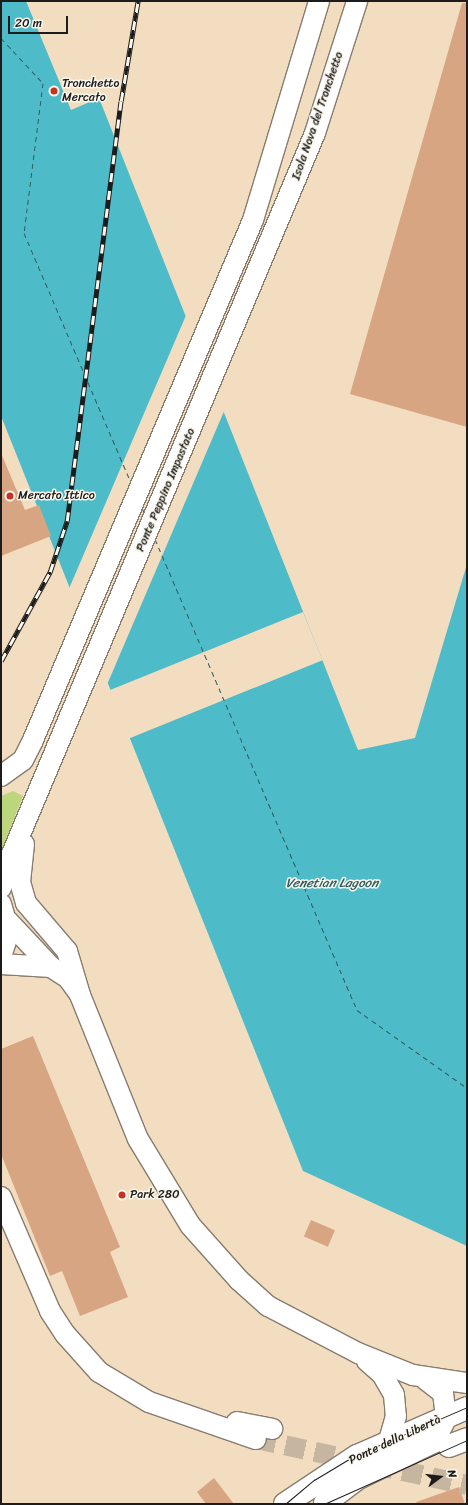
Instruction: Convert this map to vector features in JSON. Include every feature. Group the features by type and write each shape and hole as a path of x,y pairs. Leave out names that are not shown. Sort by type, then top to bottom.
{"main road":[{"name":"Ponte della Libertà","path":"285,1504 333,1470 390,1440 467,1408"},
{"path":"325,1504 358,1478 433,1442 446,1416"},
{"name":"Ponte della Libertà","path":"325,1504 458,1443"}],"street":[{"name":"Ponte Peppino Impastato","path":"1,776 22,760 33,740 254,220 318,1"},
{"name":"Isola Nova del Tronchetto","path":"276,230 315,133 357,1"},
{"name":"Ponte Peppino Impastato","path":"26,821 276,230"},
{"path":"1,957 9,940 3,903 26,821"},
{"path":"26,821 20,868 22,893 34,916 63,943 76,971 80,994 138,1139 190,1225 239,1280 268,1306 358,1353 418,1377 440,1388 446,1398 446,1416"},
{"path":"3,903 51,967 68,978 80,994"},
{"path":"1,964 51,967"},
{"path":"1,1197 50,1311 81,1353 121,1387 149,1402 207,1421 264,1434"},
{"path":"358,1353 382,1374 394,1395 396,1416 390,1440"},
{"path":"418,1377 467,1383"}],"green space":[{"path":"13,791 23,796 1,851 1,796"}],"water":[{"name":"Venetian Lagoon","path":"1,1 26,1 71,110 99,98 358,750 415,738 467,564 467,1246 303,1171 1,416"}],"pier":[{"path":"187,313 225,409 106,687 68,591"},
{"path":"303,612 322,660 128,739 108,691"}],"building":[{"path":"462,3 467,3 467,427 350,394"},
{"name":"Mercato Ittico","path":"1,453 25,510 39,505 51,536 1,556"},
{"path":"33,1036 120,1247 110,1252 128,1297 80,1316 62,1271 50,1276 1,1154 1,1049"},
{"path":"311,1220 335,1230 328,1247 304,1237"},
{"path":"214,1478 234,1504 206,1504 197,1492"},
{"path":"459,1487 465,1504 417,1504 416,1502"}],"ferry route":[{"path":"1,38 43,83 24,233 131,483"},
{"path":"142,508 145,514"},
{"path":"155,539 357,1010 467,1088"}],"tunnel":[{"path":"256,1439 467,1485"}],"tram line":[{"path":"285,1504 314,1480 354,1456 467,1407"},
{"path":"324,1504 467,1440"}],"railway":[{"path":"1,661 50,572 67,521 121,101 138,1"}],"place":[{"name":"Tronchetto Mercato","path":"54,91"},
{"name":"Mercato Ittico","path":"10,496"},
{"name":"Park 280","path":"122,1195"}]}
